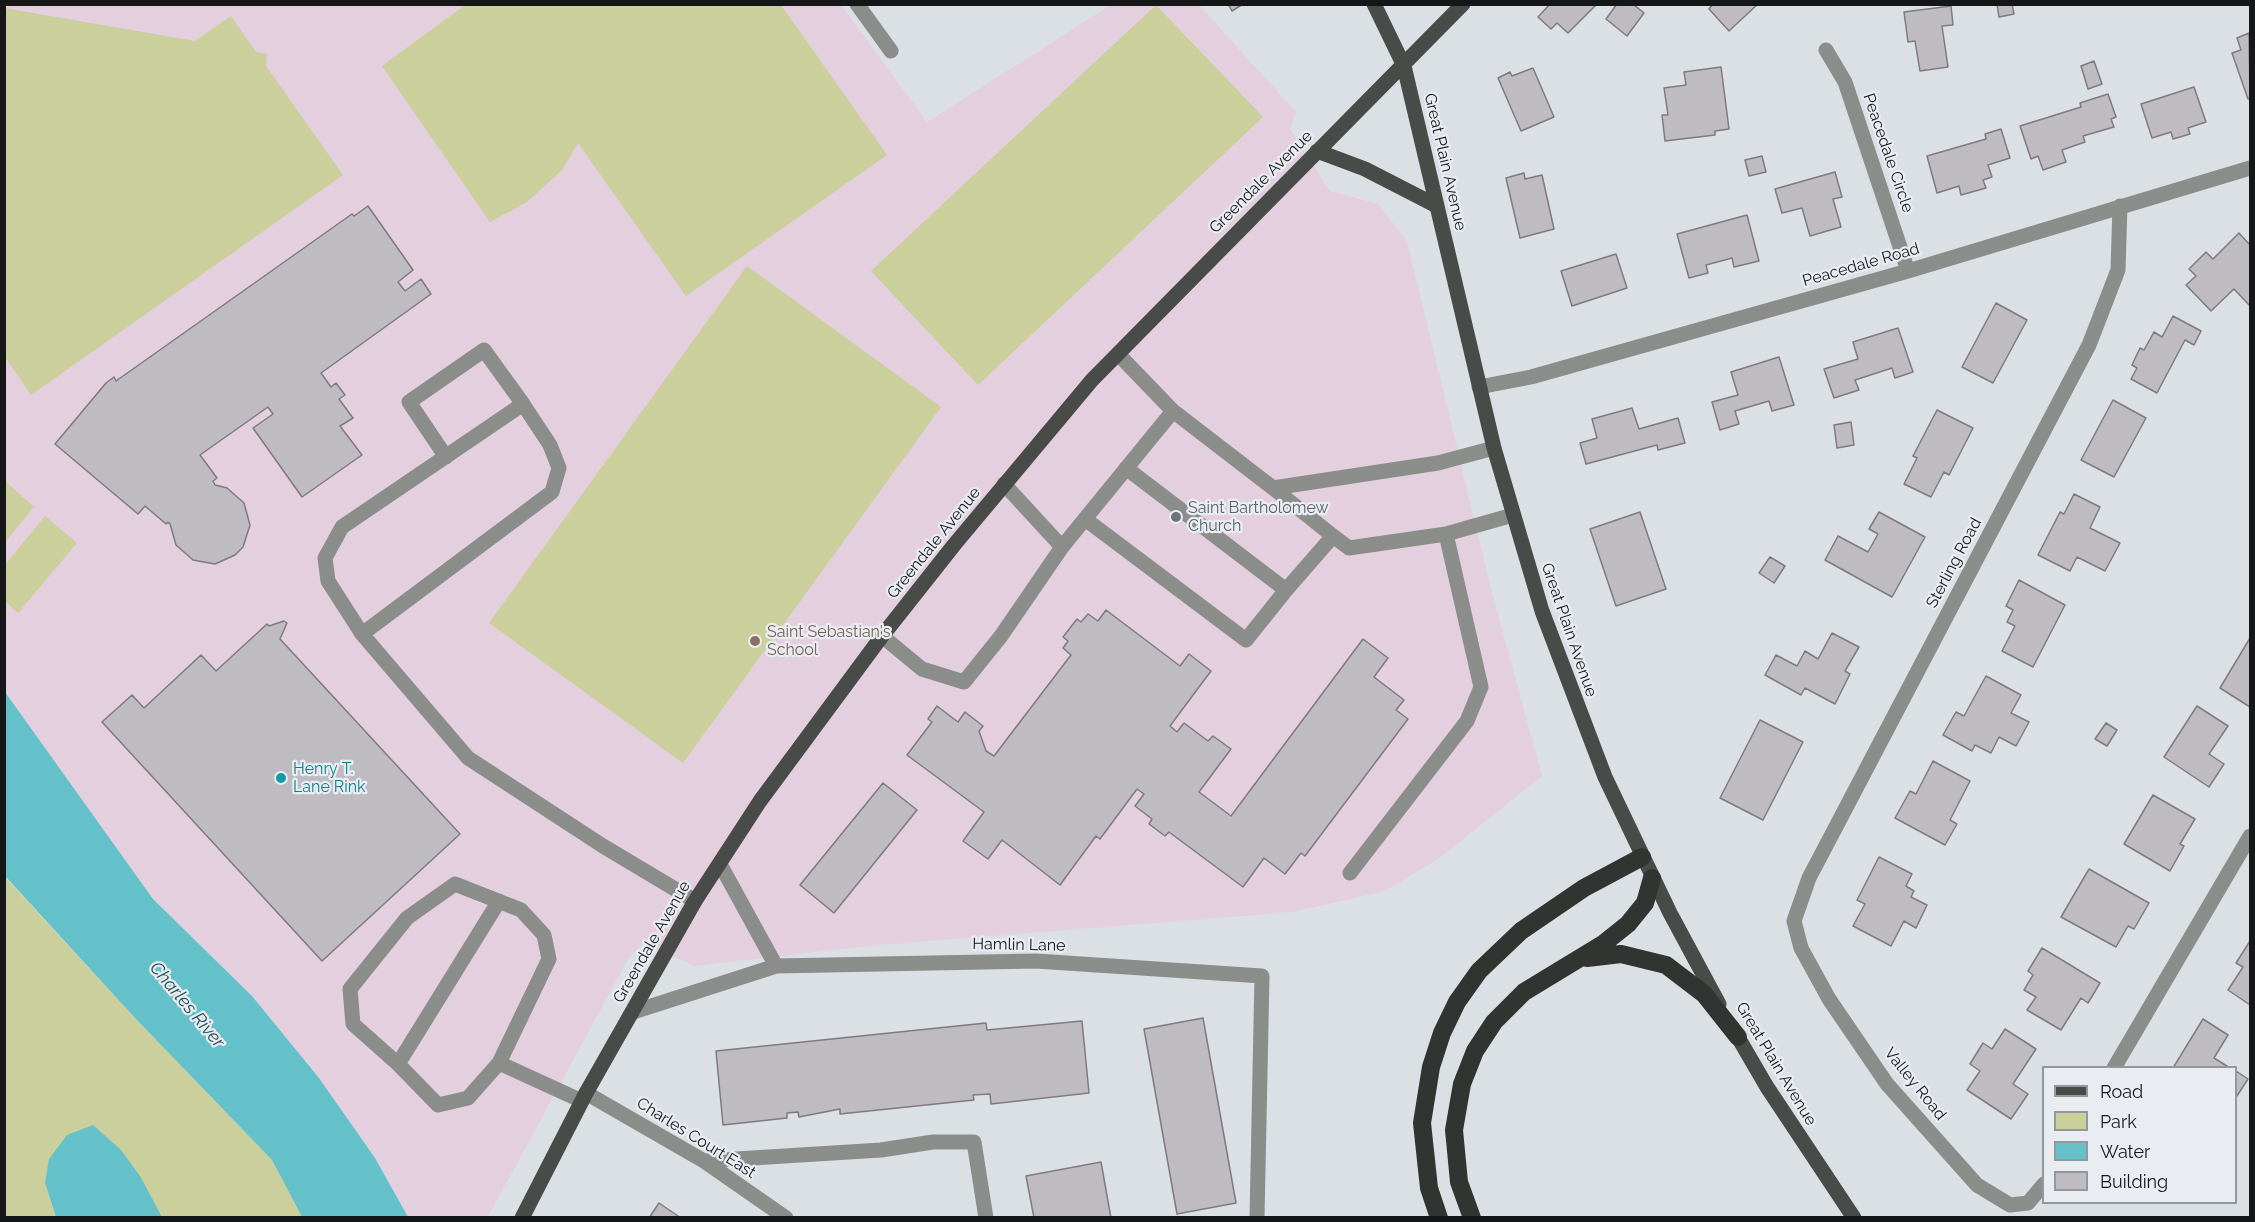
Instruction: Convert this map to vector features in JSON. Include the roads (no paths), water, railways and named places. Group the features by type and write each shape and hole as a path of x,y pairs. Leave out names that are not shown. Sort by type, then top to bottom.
{"highway":[{"path":"1439,1218 1428,1188 1422,1123 1427,1085 1436,1050 1458,1002 1479,971 1521,931 1584,888 1642,857"},
{"path":"1472,1218 1459,1182 1454,1149 1455,1114 1462,1084 1475,1051 1494,1022 1524,992 1617,935 1645,903 1652,878"},
{"path":"1558,970 1578,960 1608,954 1637,956 1666,965 1704,994 1738,1037"}],"main road":[{"name":"Great Plain Avenue","path":"1374,4 1404,66 1494,448 1513,515 1576,707 1605,777 1652,878 1738,1037 1785,1115 1854,1218"},
{"name":"Greendale Avenue","path":"522,1218 584,1097 695,901 760,801 882,636 1004,484 1092,380 1463,4"},
{"path":"1317,151 1365,169 1437,206"}],"street":[{"path":"857,4 891,51"},
{"name":"Peacedale Circle","path":"1826,50 1845,82 1908,271"},
{"name":"Peacedale Road","path":"1479,387 1531,377 1908,271 2250,168"},
{"name":"Sterling Road","path":"1796,928 1794,921 1809,878 2089,345 2118,270 2120,206"},
{"path":"362,634 552,492 559,468 550,445 484,350 409,402 446,457"},
{"path":"1118,354 1173,411 1349,548 1446,534 1513,515"},
{"path":"523,404 342,527 325,558 328,581 362,634 468,758 603,846 695,901"},
{"path":"882,636 922,669 964,682 1001,636 1062,547 1173,411"},
{"path":"1273,488 1438,463 1494,448"},
{"path":"1126,468 1286,590"},
{"path":"1004,484 1062,547"},
{"path":"1085,519 1246,640 1333,536"},
{"path":"1350,873 1467,721 1481,687 1446,534"},
{"path":"2115,1066 2250,836"},
{"path":"720,864 776,966"},
{"path":"455,884 521,910 544,935 549,959 499,1063 468,1098 438,1105 398,1064 353,1024 350,989 407,918 455,884"},
{"path":"398,1064 499,901"},
{"name":"Valley Road","path":"1796,928 1801,948 1829,999 1887,1084 1977,1185 2010,1205 2028,1203 2042,1185"},
{"name":"Hamlin Lane","path":"633,1012 776,966 1036,961 1262,976 1257,1218"},
{"name":"Charles Court East","path":"499,1063 584,1097 704,1161 786,1218"},
{"path":"704,1161 881,1150 933,1142 974,1142 986,1218"}],"water":[{"name":"Charles River","path":"5,692 153,899 252,996 319,1078 375,1158 408,1217 302,1217 272,1160 135,1018 5,876"},
{"path":"93,1125 121,1150 140,1176 162,1217 56,1217 45,1183 49,1159 67,1135"}],"place":[{"name":"Saint Bartholomew Church","path":"1176,517"},
{"name":"Saint Sebastian's School","path":"755,641"},
{"name":"Henry T. Lane Rink","path":"281,778"}]}
